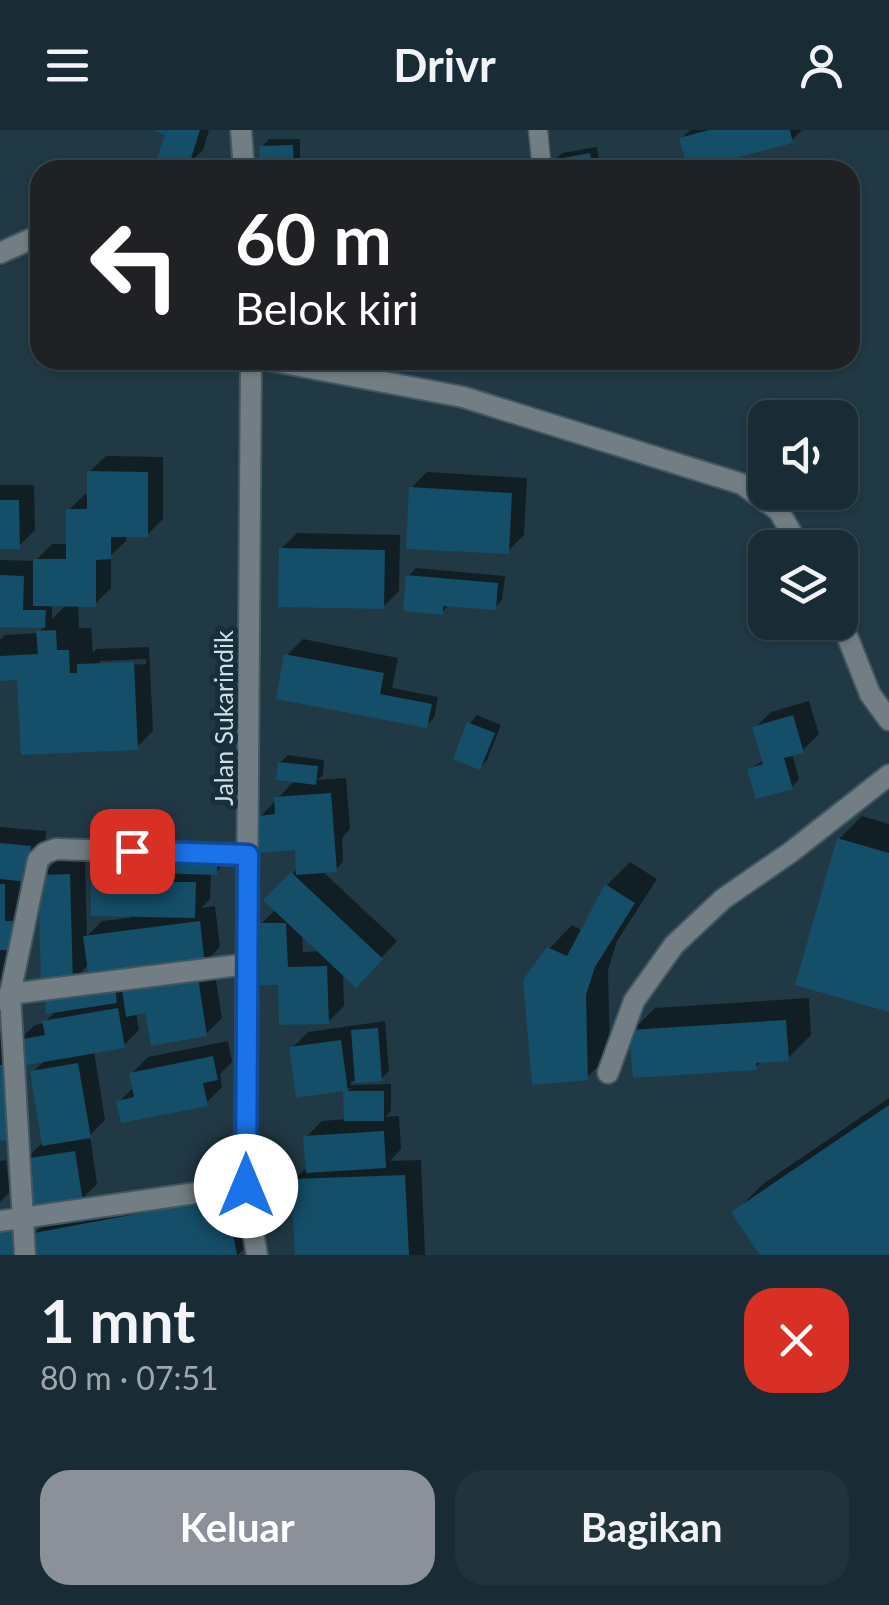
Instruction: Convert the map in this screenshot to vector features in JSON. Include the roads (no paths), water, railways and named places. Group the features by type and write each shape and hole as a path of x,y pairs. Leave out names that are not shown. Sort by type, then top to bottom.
{"street":[{"path":"242,130 244,160"},
{"path":"0,253 30,240"},
{"name":"Jalan Sukarindik","path":"251,370 246,1186 257,1255"},
{"path":"319,370 462,398 742,484 779,511 790,530"},
{"path":"852,640 889,720"},
{"path":"608,1074 634,1001 674,945 723,899 792,852 889,775"},
{"path":"25,1255 11,1221 5,998 38,860 45,852 56,849 248,855"},
{"path":"5,998 247,964"},
{"path":"11,1221 246,1186"}],"lane":[{"path":"538,130 541,160"}]}
